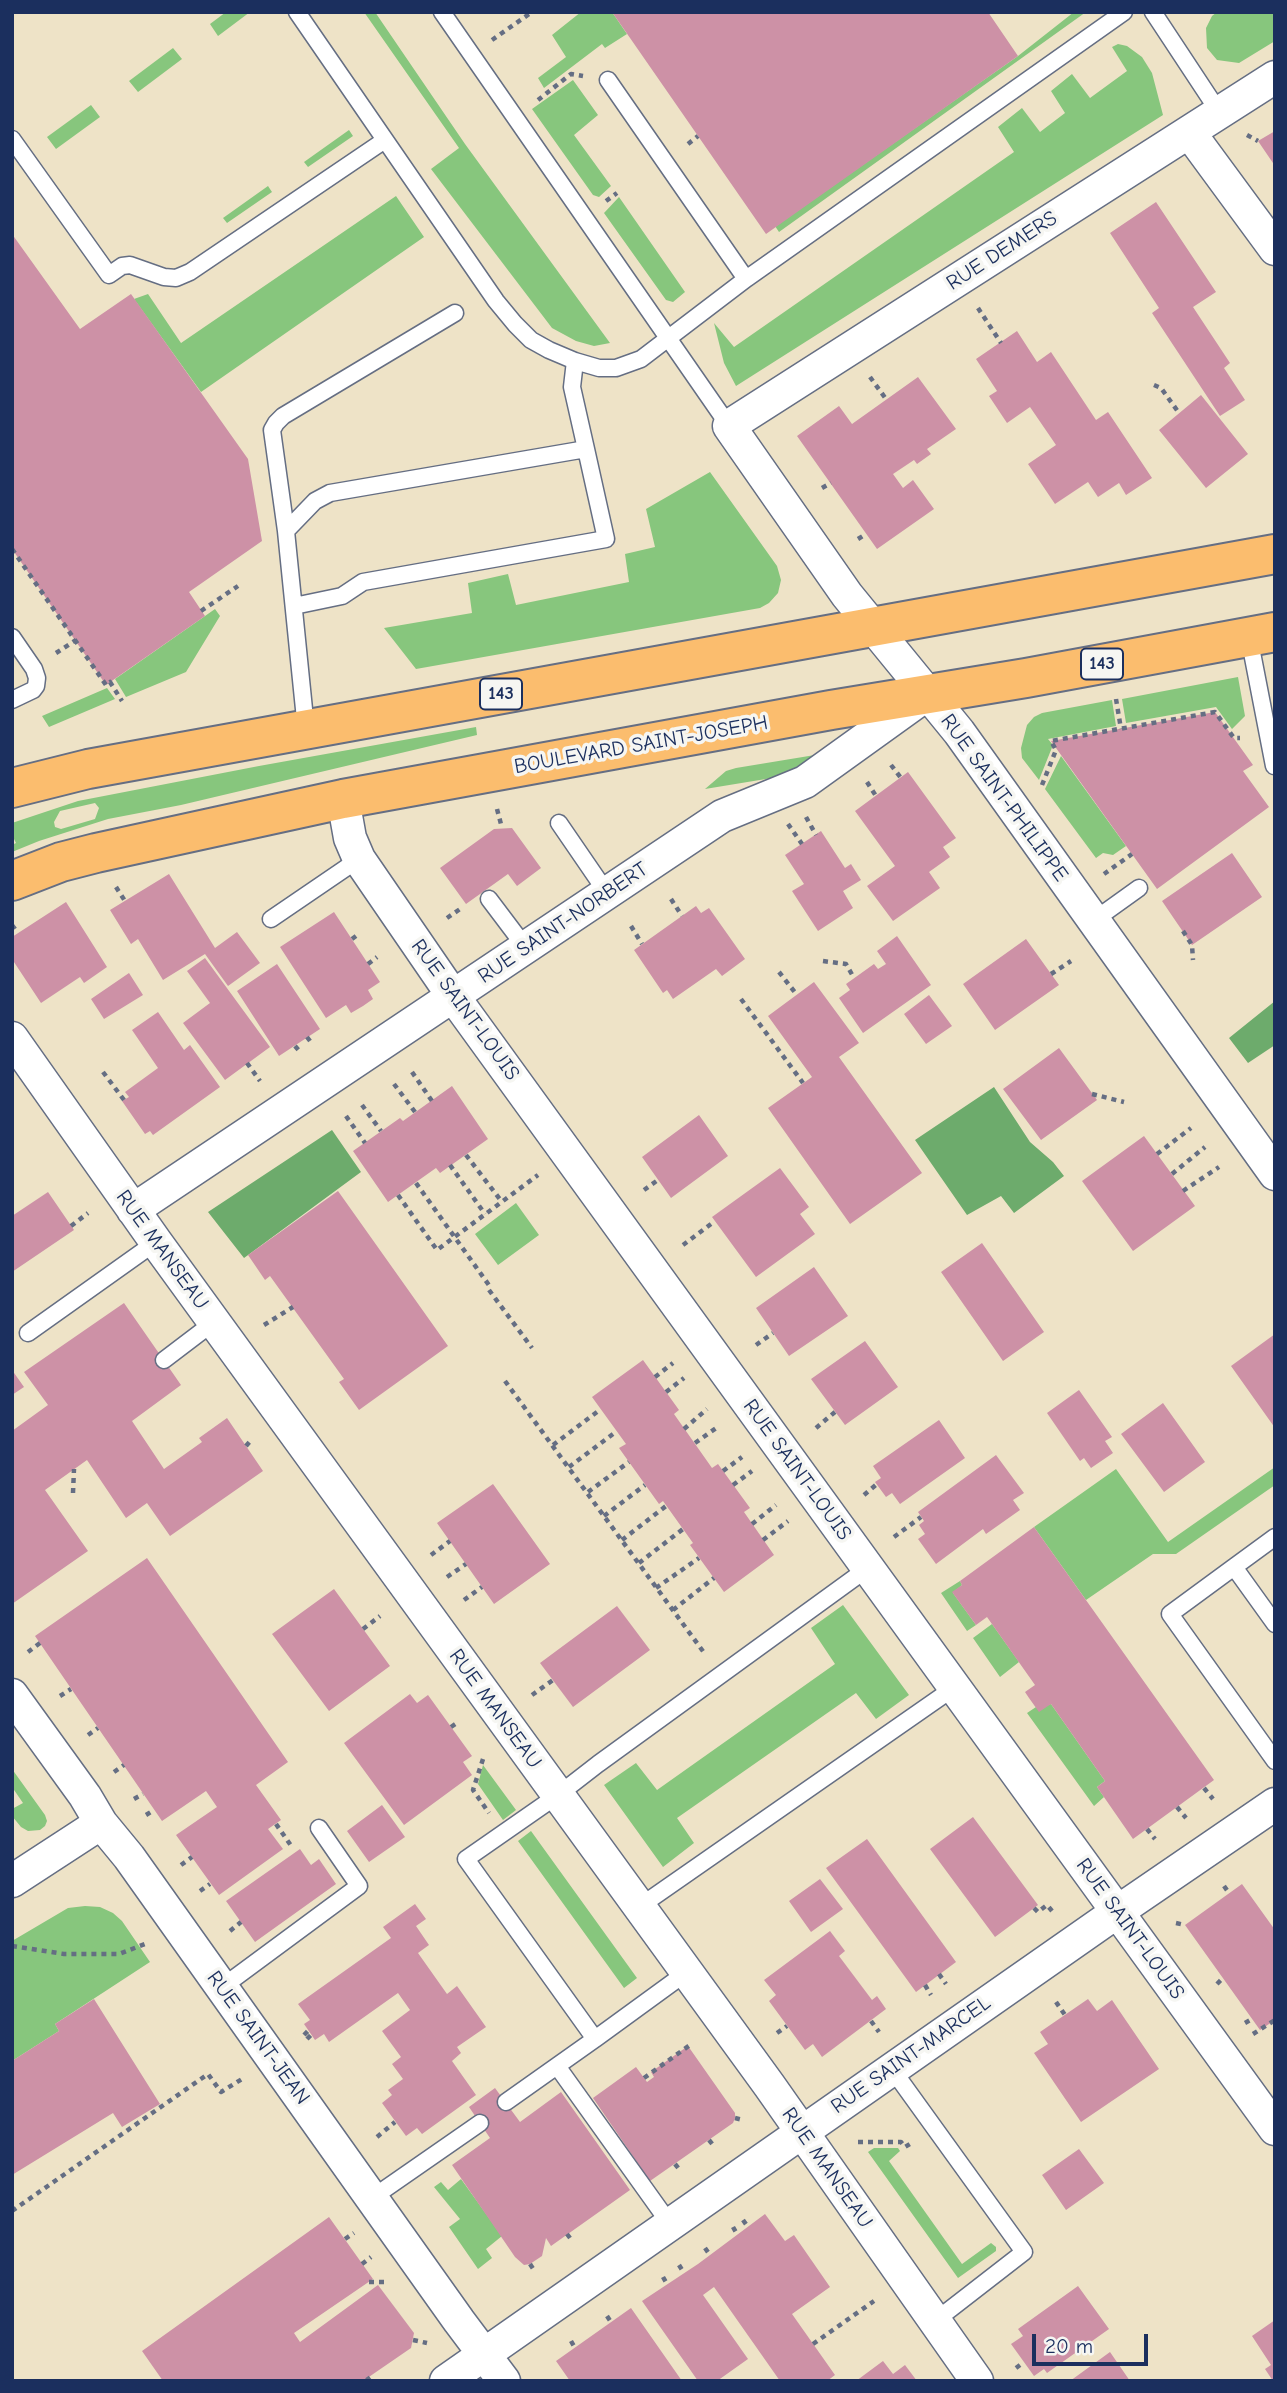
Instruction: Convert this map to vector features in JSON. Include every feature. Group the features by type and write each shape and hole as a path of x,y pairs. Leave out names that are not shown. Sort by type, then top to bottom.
{"main road":[{"name":"143","path":"12,788 88,769 1275,554"},
{"name":"BOULEVARD SAINT-JOSEPH","path":"12,881 61,862 108,850 343,799 1262,635"}],"street":[{"name":"RUE DEMERS","path":"729,426 1275,77"},
{"path":"1189,132 1275,249"},
{"name":"RUE SAINT-PHILIPPE","path":"729,426 847,595 959,732 1275,1174"},
{"name":"RUE SAINT-NORBERT","path":"133,1210 722,817 805,782 928,693"},
{"name":"RUE SAINT-LOUIS","path":"343,799 350,838 359,859 453,996 1275,2129"},
{"name":"RUE MANSEAU","path":"12,1038 156,1242 802,2132 977,2381"},
{"name":"RUE SAINT-JEAN","path":"12,1695 504,2381"},
{"name":"RUE SAINT-MARCEL","path":"446,2381 1275,1804"},
{"path":"12,1881 102,1823"}],"lane":[{"path":"297,12 514,324 531,340 549,350 599,368 616,368 641,359 746,279 1124,12"},
{"path":"442,12 729,426"},
{"path":"1153,12 1219,112"},
{"path":"608,79 746,279"},
{"path":"12,139 109,275 122,266 130,265 164,277 176,278 190,272 385,140"},
{"path":"306,729 286,531 272,430 275,422 283,416 455,313"},
{"path":"294,606 342,596 363,582 606,539 572,387 575,361"},
{"path":"286,531 315,501 330,492 586,449"},
{"path":"1262,635 1275,766"},
{"path":"12,637 34,669 37,678 33,690 12,700"},
{"path":"559,823 607,893"},
{"path":"271,919 359,859"},
{"path":"1093,921 1139,888"},
{"path":"489,899 526,948"},
{"path":"28,1333 156,1242"},
{"path":"164,1360 214,1322"},
{"path":"1275,1537 1170,1614 1275,1761"},
{"path":"1234,1567 1275,1624"},
{"path":"595,2039 466,1859 558,1795 598,1763 868,1568"},
{"path":"639,1907 955,1687"},
{"path":"221,1987 359,1886 319,1828"},
{"path":"506,2102 687,1972"},
{"path":"557,2066 670,2224"},
{"path":"892,2069 1024,2252 935,2320"},
{"path":"372,2198 480,2123"}],"path":[{"path":"471,54 532,12"},
{"path":"546,93 571,74"},
{"path":"1246,135 1258,141"},
{"path":"688,144 698,136"},
{"path":"976,305 1001,342"},
{"path":"867,374 886,399"},
{"path":"1154,385 1161,388 1179,413"},
{"path":"822,488 831,483"},
{"path":"858,539 866,534"},
{"path":"12,549 106,685 110,682 122,701"},
{"path":"201,611 238,586"},
{"path":"1116,695 1121,729"},
{"path":"1040,789 1056,750 1051,741 1215,712 1234,738"},
{"path":"497,808 502,828"},
{"path":"802,811 816,835"},
{"path":"786,821 802,844"},
{"path":"1102,875 1132,854"},
{"path":"671,899 682,916"},
{"path":"12,925 18,933"},
{"path":"631,926 642,944"},
{"path":"1183,931 1192,945 1193,960"},
{"path":"352,939 360,933"},
{"path":"368,964 377,957"},
{"path":"822,961 846,964 854,978"},
{"path":"1051,974 1071,961"},
{"path":"779,972 797,995"},
{"path":"741,999 803,1083"},
{"path":"307,1037 313,1045"},
{"path":"295,1046 301,1053"},
{"path":"247,1063 260,1081"},
{"path":"103,1072 124,1100"},
{"path":"412,1072 432,1101"},
{"path":"394,1084 415,1112"},
{"path":"1093,1094 1124,1102"},
{"path":"362,1105 381,1131"},
{"path":"346,1116 365,1143"},
{"path":"1157,1154 1191,1128"},
{"path":"1172,1174 1205,1147"},
{"path":"466,1155 502,1202"},
{"path":"450,1166 485,1214"},
{"path":"1184,1191 1219,1167"},
{"path":"398,1195 437,1250 538,1175"},
{"path":"644,1190 659,1180"},
{"path":"416,1183 532,1348"},
{"path":"71,1226 88,1213"},
{"path":"684,1245 715,1221"},
{"path":"264,1325 293,1307"},
{"path":"756,1345 773,1333"},
{"path":"655,1377 673,1363"},
{"path":"666,1392 684,1378"},
{"path":"505,1381 692,1636"},
{"path":"553,1444 601,1409"},
{"path":"684,1429 707,1409"},
{"path":"816,1428 835,1412"},
{"path":"695,1443 719,1426"},
{"path":"569,1467 617,1431"},
{"path":"246,1446 252,1439"},
{"path":"723,1471 742,1457"},
{"path":"588,1492 629,1462"},
{"path":"73,1493 74,1469"},
{"path":"733,1485 751,1471"},
{"path":"604,1516 645,1485"},
{"path":"863,1495 877,1485"},
{"path":"752,1524 776,1505"},
{"path":"622,1540 666,1506"},
{"path":"894,1537 921,1517"},
{"path":"763,1539 788,1521"},
{"path":"639,1563 683,1529"},
{"path":"431,1555 450,1541"},
{"path":"656,1588 699,1558"},
{"path":"447,1577 466,1564"},
{"path":"673,1610 714,1578"},
{"path":"464,1600 482,1587"},
{"path":"363,1629 380,1616"},
{"path":"28,1652 40,1643"},
{"path":"532,1695 553,1680"},
{"path":"60,1696 71,1689"},
{"path":"451,1727 457,1723"},
{"path":"88,1735 98,1728"},
{"path":"473,1790 483,1759"},
{"path":"114,1772 124,1765"},
{"path":"1204,1788 1213,1799"},
{"path":"134,1799 143,1794"},
{"path":"1177,1807 1186,1818"},
{"path":"146,1815 154,1810"},
{"path":"276,1824 292,1847"},
{"path":"1147,1829 1155,1839"},
{"path":"181,1865 192,1857"},
{"path":"200,1891 210,1884"},
{"path":"1224,1886 1229,1893"},
{"path":"1034,1908 1038,1912 1047,1905 1052,1911"},
{"path":"230,1931 242,1923"},
{"path":"1176,1923 1185,1925"},
{"path":"12,1946 64,1954 119,1954 145,1944"},
{"path":"939,1975 946,1984"},
{"path":"1217,1984 1223,1978"},
{"path":"925,1985 931,1994"},
{"path":"1056,2002 1065,2015"},
{"path":"1245,2023 1252,2018"},
{"path":"1253,2034 1275,2020"},
{"path":"871,2021 879,2032"},
{"path":"777,2033 787,2026"},
{"path":"644,2078 690,2045"},
{"path":"12,2211 208,2074 221,2092 242,2079"},
{"path":"734,2118 743,2120"},
{"path":"377,2137 395,2122"},
{"path":"709,2140 713,2145"},
{"path":"858,2142 901,2142 905,2147"},
{"path":"743,2220 748,2227"},
{"path":"733,2227 737,2234"},
{"path":"345,2239 354,2233"},
{"path":"568,2234 573,2242"},
{"path":"705,2248 710,2255"},
{"path":"362,2264 371,2257"},
{"path":"530,2264 534,2270"},
{"path":"679,2265 684,2273"},
{"path":"663,2277 667,2284"},
{"path":"369,2282 389,2282"},
{"path":"813,2344 874,2301"},
{"path":"607,2316 611,2322"},
{"path":"413,2340 427,2343"},
{"path":"570,2341 575,2348"},
{"path":"1016,2368 1024,2362"}],"green space":[{"path":"226,12 250,12 218,36 210,24"},
{"path":"364,12 375,12 465,144 610,343 594,346 576,341 552,328 431,169 459,148"},
{"path":"581,12 612,12 627,34 605,48 602,44 544,88 538,78 566,57 552,35"},
{"path":"1074,12 1086,12 779,232 775,226 1018,56"},
{"path":"1217,12 1275,12 1275,41 1239,63 1217,60 1207,48 1206,28"},
{"path":"1118,44 1127,46 1142,57 1152,73 1163,115 736,386 724,363 714,323 734,347 1014,152 998,127 1022,108 1040,132 1065,113 1051,91 1072,74 1090,98 1127,71 1112,47"},
{"path":"173,48 182,59 138,92 129,81"},
{"path":"573,80 598,115 574,135 611,186 599,197 593,195 532,109"},
{"path":"91,105 100,117 56,149 47,137"},
{"path":"349,130 353,136 308,167 304,162"},
{"path":"268,186 272,192 227,223 223,218"},
{"path":"396,196 424,237 201,392 134,299 148,294 181,343"},
{"path":"619,197 685,292 673,302 666,300 604,213"},
{"path":"710,472 777,566 781,580 778,593 760,608 416,669 384,628 472,613 468,583 508,574 516,605 629,582 625,554 655,547 646,509"},
{"path":"215,609 220,616 186,672 126,697 115,679"},
{"path":"1238,677 1245,716 1232,729 1216,707 1126,723 1122,699"},
{"path":"107,688 115,699 49,727 42,716"},
{"path":"1112,700 1116,726 1048,739 1053,745 1039,780 1022,758 1021,748 1027,725 1034,717 1042,713"},
{"path":"476,727 477,735 181,805 108,819 12,852 12,845 16,843 12,835 12,823 78,801","holes":["95,803 99,808 95,819 61,829 55,827 54,822 60,811"]},
{"path":"821,754 784,776 705,789 726,771"},
{"path":"1061,756 1126,846 1113,855 1103,853 1096,858 1045,789"},
{"path":"1275,1001 1275,1045 1248,1063 1229,1038"},
{"path":"994,1087 1030,1142 1053,1162 1064,1176 1014,1213 1001,1196 967,1215 915,1140"},
{"path":"332,1130 361,1172 244,1258 208,1212"},
{"path":"516,1203 539,1235 498,1265 475,1234"},
{"path":"1275,1467 1275,1485 1176,1554 1153,1554 1086,1600 1034,1527 1116,1469 1168,1542"},
{"path":"960,1581 962,1585 953,1593 976,1625 967,1631 941,1593"},
{"path":"843,1605 909,1695 876,1719 856,1693 677,1818 694,1843 663,1867 604,1785 636,1763 657,1790 835,1664 811,1628"},
{"path":"992,1624 1019,1662 1000,1677 973,1638"},
{"path":"1051,1704 1105,1781 1097,1787 1104,1797 1094,1806 1027,1713 1036,1707"},
{"path":"483,1765 516,1810 503,1820 478,1784"},
{"path":"12,1769 45,1815 47,1821 40,1830 28,1831 12,1816 12,1809 23,1803 12,1787"},
{"path":"531,1831 637,1978 624,1988 518,1841"},
{"path":"100,1907 113,1913 122,1921 150,1962 55,2024 59,2031 12,2061 12,1941 68,1908"},
{"path":"874,2148 898,2148 900,2151 889,2161 962,2264 991,2243 996,2247 996,2251 958,2278 868,2152"},
{"path":"461,2179 502,2236 486,2249 492,2258 478,2269 449,2227 460,2219 434,2187 441,2182 448,2190"}],"building":[{"path":"612,12 988,12 1018,56 766,234"},
{"path":"1275,131 1275,166 1258,141"},
{"path":"1156,202 1216,292 1193,307 1230,363 1224,368 1245,400 1220,416 1152,313 1159,308 1110,233"},
{"path":"12,234 80,329 131,294 248,459 262,541 189,592 205,616 106,685 12,549"},
{"path":"1017,331 1037,362 1051,352 1096,420 1108,412 1152,478 1126,495 1119,483 1098,497 1088,482 1055,504 1028,464 1056,445 1030,407 1007,423 989,396 997,391 976,359"},
{"path":"918,377 956,429 927,449 931,454 917,464 914,460 893,474 903,488 913,480 934,509 877,549 797,436 839,406 852,424"},
{"path":"1201,395 1248,454 1206,488 1159,430"},
{"path":"1215,712 1253,765 1243,771 1269,807 1157,889 1051,741"},
{"path":"908,772 956,838 943,847 950,857 929,872 940,888 893,921 867,886 895,866 855,811"},
{"path":"512,828 541,868 517,886 508,874 466,904 440,868 494,829"},
{"path":"821,831 845,868 851,864 861,880 843,891 853,908 818,931 792,891 804,884 785,855"},
{"path":"1232,853 1262,897 1192,945 1162,901"},
{"path":"169,874 215,948 237,932 260,963 228,986 205,954 163,980 138,939 131,944 110,910"},
{"path":"66,902 107,967 84,983 80,977 41,1003 12,959 12,937"},
{"path":"696,906 701,913 709,908 745,959 722,976 716,969 673,999 667,990 663,993 634,950"},
{"path":"334,912 380,982 368,990 373,999 363,1006 351,1013 346,1005 326,1018 280,947"},
{"path":"897,936 931,985 863,1033 839,998 850,990 846,984 874,964 878,969 886,964 877,951"},
{"path":"1026,939 1059,985 995,1030 963,984"},
{"path":"205,958 270,1047 225,1080 183,1023 210,1003 187,971"},
{"path":"277,964 320,1029 279,1056 237,991"},
{"path":"129,973 143,995 104,1019 91,999"},
{"path":"814,982 859,1043 839,1057 922,1173 850,1224 768,1108 812,1077 768,1016"},
{"path":"929,995 952,1026 926,1044 904,1014"},
{"path":"158,1012 184,1050 190,1045 220,1087 153,1135 150,1131 145,1134 122,1101 129,1097 125,1092 158,1068 132,1030"},
{"path":"1059,1048 1097,1100 1041,1140 1003,1089"},
{"path":"452,1086 488,1139 440,1173 436,1168 388,1202 353,1151 400,1118 403,1121"},
{"path":"699,1115 728,1156 671,1198 642,1157"},
{"path":"1144,1136 1195,1206 1133,1251 1082,1181"},
{"path":"780,1168 809,1207 800,1214 815,1234 756,1277 712,1217"},
{"path":"338,1191 448,1346 359,1410 339,1382 344,1379 270,1276 265,1280 248,1255"},
{"path":"48,1192 74,1230 12,1272 12,1216"},
{"path":"982,1243 1044,1332 1003,1361 941,1272"},
{"path":"814,1267 848,1316 789,1356 756,1308"},
{"path":"124,1303 181,1385 132,1421 164,1469 202,1442 199,1438 227,1418 263,1471 170,1536 147,1503 126,1518 87,1460 45,1490 88,1551 12,1604 12,1431 48,1405 24,1372"},
{"path":"1275,1334 1275,1428 1231,1366"},
{"path":"865,1341 898,1387 845,1425 811,1379"},
{"path":"643,1360 679,1410 674,1414 712,1468 718,1464 750,1508 744,1512 774,1555 724,1592 663,1501 659,1504 619,1448 626,1444 592,1397"},
{"path":"12,1370 24,1387 12,1395"},
{"path":"1079,1390 1112,1437 1105,1441 1113,1453 1091,1468 1084,1458 1080,1461 1047,1413"},
{"path":"1163,1403 1205,1462 1164,1492 1121,1434"},
{"path":"939,1420 965,1458 900,1504 892,1493 886,1497 875,1482 881,1478 873,1466"},
{"path":"996,1455 1024,1493 1013,1500 1020,1510 986,1534 983,1529 936,1564 918,1539 925,1534 919,1525 924,1521 918,1512"},
{"path":"493,1484 550,1564 494,1604 437,1523"},
{"path":"1034,1527 1214,1780 1133,1839 1097,1787 1105,1781 1051,1704 1039,1712 1025,1692 1035,1685 987,1617 976,1625 952,1592 962,1585 960,1581"},
{"path":"147,1558 288,1762 256,1785 281,1820 268,1829 283,1849 219,1895 176,1835 217,1807 206,1791 162,1821 35,1636"},
{"path":"334,1589 390,1666 329,1711 272,1634"},
{"path":"617,1606 650,1650 573,1707 540,1663"},
{"path":"410,1694 417,1703 428,1695 472,1756 463,1762 472,1775 404,1825 344,1743"},
{"path":"382,1805 405,1837 369,1862 347,1831"},
{"path":"973,1817 1038,1905 995,1937 930,1849"},
{"path":"867,1839 956,1962 916,1992 826,1868"},
{"path":"300,1849 311,1865 319,1859 336,1884 255,1942 226,1901"},
{"path":"820,1879 843,1909 811,1932 789,1901"},
{"path":"1242,1884 1275,1930 1275,2020 1260,2030 1185,1925"},
{"path":"415,1904 426,1919 416,1926 429,1945 418,1953 447,1994 457,1986 486,2027 457,2047 461,2053 452,2061 476,2095 422,2134 417,2128 406,2136 382,2103 392,2095 388,2090 403,2079 392,2064 401,2057 382,2031 410,2010 398,1993 329,2042 324,2034 315,2040 304,2024 310,2020 298,2004 391,1938 383,1927"},
{"path":"830,1931 845,1951 839,1956 872,2000 877,1996 886,2009 822,2057 813,2044 805,2050 769,2001 776,1995 764,1980"},
{"path":"94,1999 160,2104 122,2127 113,2113 12,2175 12,2061 59,2031 55,2024"},
{"path":"1088,1999 1097,2011 1112,2000 1159,2069 1081,2122 1034,2053 1048,2044 1040,2032"},
{"path":"688,2046 735,2113 735,2118 733,2123 650,2181 593,2098 636,2067 647,2082 654,2077 651,2072"},
{"path":"495,2088 520,2122 561,2092 630,2190 551,2246 546,2238 542,2256 530,2264 524,2265 515,2257 452,2165 490,2138 469,2107"},
{"path":"1079,2149 1104,2183 1066,2210 1042,2175"},
{"path":"765,2214 785,2241 794,2235 830,2287 792,2314 835,2375 827,2381 780,2381 714,2287 703,2295 748,2359 717,2381 698,2381 642,2301 698,2264"},
{"path":"329,2217 373,2279 294,2333 300,2342 378,2285 414,2333 411,2348 363,2381 163,2381 142,2351"},
{"path":"1078,2286 1109,2329 1047,2373 1044,2369 1034,2376 1011,2344 1023,2336 1018,2329"},
{"path":"631,2308 682,2381 570,2381 556,2361"},
{"path":"1275,2320 1273,2381 1265,2369 1271,2365 1252,2336"},
{"path":"1110,2352 1130,2381 1070,2381"},
{"path":"883,2361 893,2374 905,2365 917,2381 856,2381"}]}
